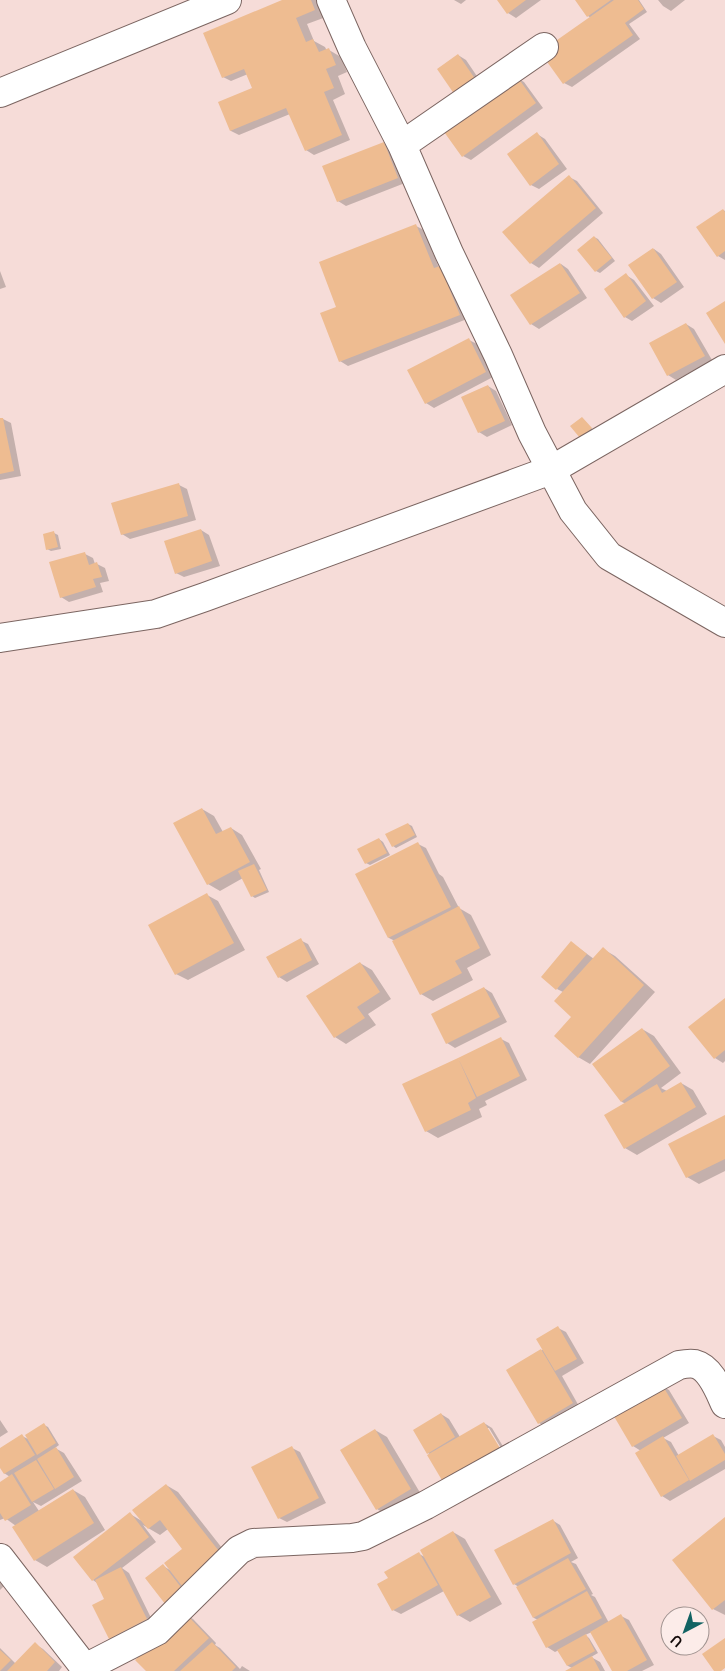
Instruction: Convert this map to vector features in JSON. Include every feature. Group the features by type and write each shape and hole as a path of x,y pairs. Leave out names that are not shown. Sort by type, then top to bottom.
{"street":[{"path":"0,93 227,0"},
{"path":"331,0 352,48 402,145 449,253 498,355 532,433 573,511 609,556 725,623"},
{"path":"402,145 544,47"},
{"path":"0,638 156,614 551,470 725,369"},
{"path":"0,1558 87,1669 157,1631 239,1550 253,1543 363,1536 426,1505 679,1365 696,1364 704,1370 714,1381 725,1404"}],"building":[{"path":"282,0 311,0 315,10 296,18 306,42 313,39 319,52 329,48 336,65 326,69 334,88 324,92 342,135 305,151 286,108 230,131 218,102 252,88 244,69 222,78 203,33"},
{"path":"497,0 526,0 507,14"},
{"path":"575,0 611,0 587,17"},
{"path":"614,0 638,0 644,9 625,23 633,35 563,84 540,52"},
{"path":"458,54 480,86 459,101 437,69"},
{"path":"516,75 536,103 462,157 442,129"},
{"path":"537,132 559,164 530,186 507,154"},
{"path":"384,142 398,178 337,202 322,166"},
{"path":"569,175 596,208 530,264 502,232"},
{"path":"723,209 725,212 725,251 717,257 696,227"},
{"path":"416,224 434,268 440,266 460,315 339,362 320,313 336,307 319,262"},
{"path":"594,236 612,258 595,272 577,250"},
{"path":"653,248 677,282 652,299 628,265"},
{"path":"560,263 580,293 530,325 510,295"},
{"path":"626,273 646,301 624,318 604,289"},
{"path":"725,301 725,344 706,313"},
{"path":"686,323 705,356 667,376 649,343"},
{"path":"469,338 486,372 425,404 407,370"},
{"path":"488,385 505,421 478,433 461,397"},
{"path":"582,417 592,428 580,438 570,426"},
{"path":"0,418 3,418 14,471 0,474"},
{"path":"179,483 188,516 121,535 111,503"},
{"path":"201,529 212,561 175,574 164,541"},
{"path":"54,531 58,547 46,550 43,534"},
{"path":"85,552 89,565 97,562 102,577 93,579 96,587 60,598 49,562"},
{"path":"202,808 216,834 231,827 250,862 207,885 173,823"},
{"path":"408,823 415,835 392,847 385,834"},
{"path":"379,838 387,853 365,864 357,849"},
{"path":"418,842 451,907 388,938 355,874"},
{"path":"254,864 267,890 251,897 238,871"},
{"path":"207,893 234,943 175,975 148,925"},
{"path":"459,906 480,948 455,961 462,973 420,995 392,941"},
{"path":"301,938 312,960 278,978 266,957"},
{"path":"571,941 587,954 556,990 541,977"},
{"path":"603,947 644,985 578,1058 554,1036 571,1017 554,1001"},
{"path":"360,962 380,992 357,1007 365,1018 334,1038 306,996"},
{"path":"484,987 500,1017 446,1044 431,1014"},
{"path":"725,998 725,1050 714,1059 688,1027"},
{"path":"642,1028 670,1066 621,1102 592,1064"},
{"path":"501,1037 520,1076 477,1097 458,1058"},
{"path":"458,1058 476,1098 468,1103 471,1110 425,1132 402,1084"},
{"path":"681,1082 696,1107 624,1149 604,1115 657,1084 662,1093"},
{"path":"725,1115 725,1159 686,1178 668,1144"},
{"path":"558,1326 577,1359 555,1371 536,1339"},
{"path":"541,1349 573,1403 538,1424 506,1370"},
{"path":"661,1383 682,1418 632,1447 612,1413"},
{"path":"441,1413 455,1437 427,1454 413,1430"},
{"path":"484,1422 503,1453 446,1487 427,1455"},
{"path":"44,1423 56,1443 37,1455 25,1435"},
{"path":"375,1429 411,1489 376,1510 340,1450"},
{"path":"22,1434 35,1455 4,1474 0,1468 0,1448"},
{"path":"713,1434 725,1454 725,1460 690,1481 676,1456"},
{"path":"663,1436 689,1480 661,1497 635,1453"},
{"path":"292,1446 319,1498 278,1519 251,1467"},
{"path":"56,1447 74,1477 55,1489 37,1459"},
{"path":"36,1460 54,1489 32,1502 14,1473"},
{"path":"12,1474 31,1505 5,1521 0,1513 0,1482"},
{"path":"166,1484 222,1555 182,1586 164,1563 182,1549 160,1520 148,1529 132,1510"},
{"path":"73,1489 94,1523 34,1561 12,1527"},
{"path":"130,1512 149,1537 92,1581 73,1557"},
{"path":"725,1517 725,1600 712,1610 672,1560"},
{"path":"553,1519 571,1553 513,1585 494,1550"},
{"path":"453,1531 491,1597 457,1616 420,1550"},
{"path":"419,1552 438,1585 392,1611 377,1584 388,1578 384,1572"},
{"path":"568,1558 586,1589 533,1618 516,1587"},
{"path":"163,1564 187,1595 169,1609 145,1578"},
{"path":"121,1567 147,1619 109,1639 92,1605 104,1599 95,1580"},
{"path":"587,1591 602,1618 546,1648 532,1622"},
{"path":"185,1613 209,1638 174,1671 146,1671 135,1660"},
{"path":"621,1614 647,1660 627,1671 612,1671 590,1632"},
{"path":"586,1634 595,1651 567,1666 557,1650"},
{"path":"725,1638 725,1668 721,1671 714,1671 703,1656 710,1656 710,1648"},
{"path":"35,1642 55,1662 47,1671 7,1671"},
{"path":"212,1642 236,1667 232,1671 180,1671"},
{"path":"0,1650 11,1660 0,1671"},
{"path":"592,1656 600,1671 565,1671"}]}
